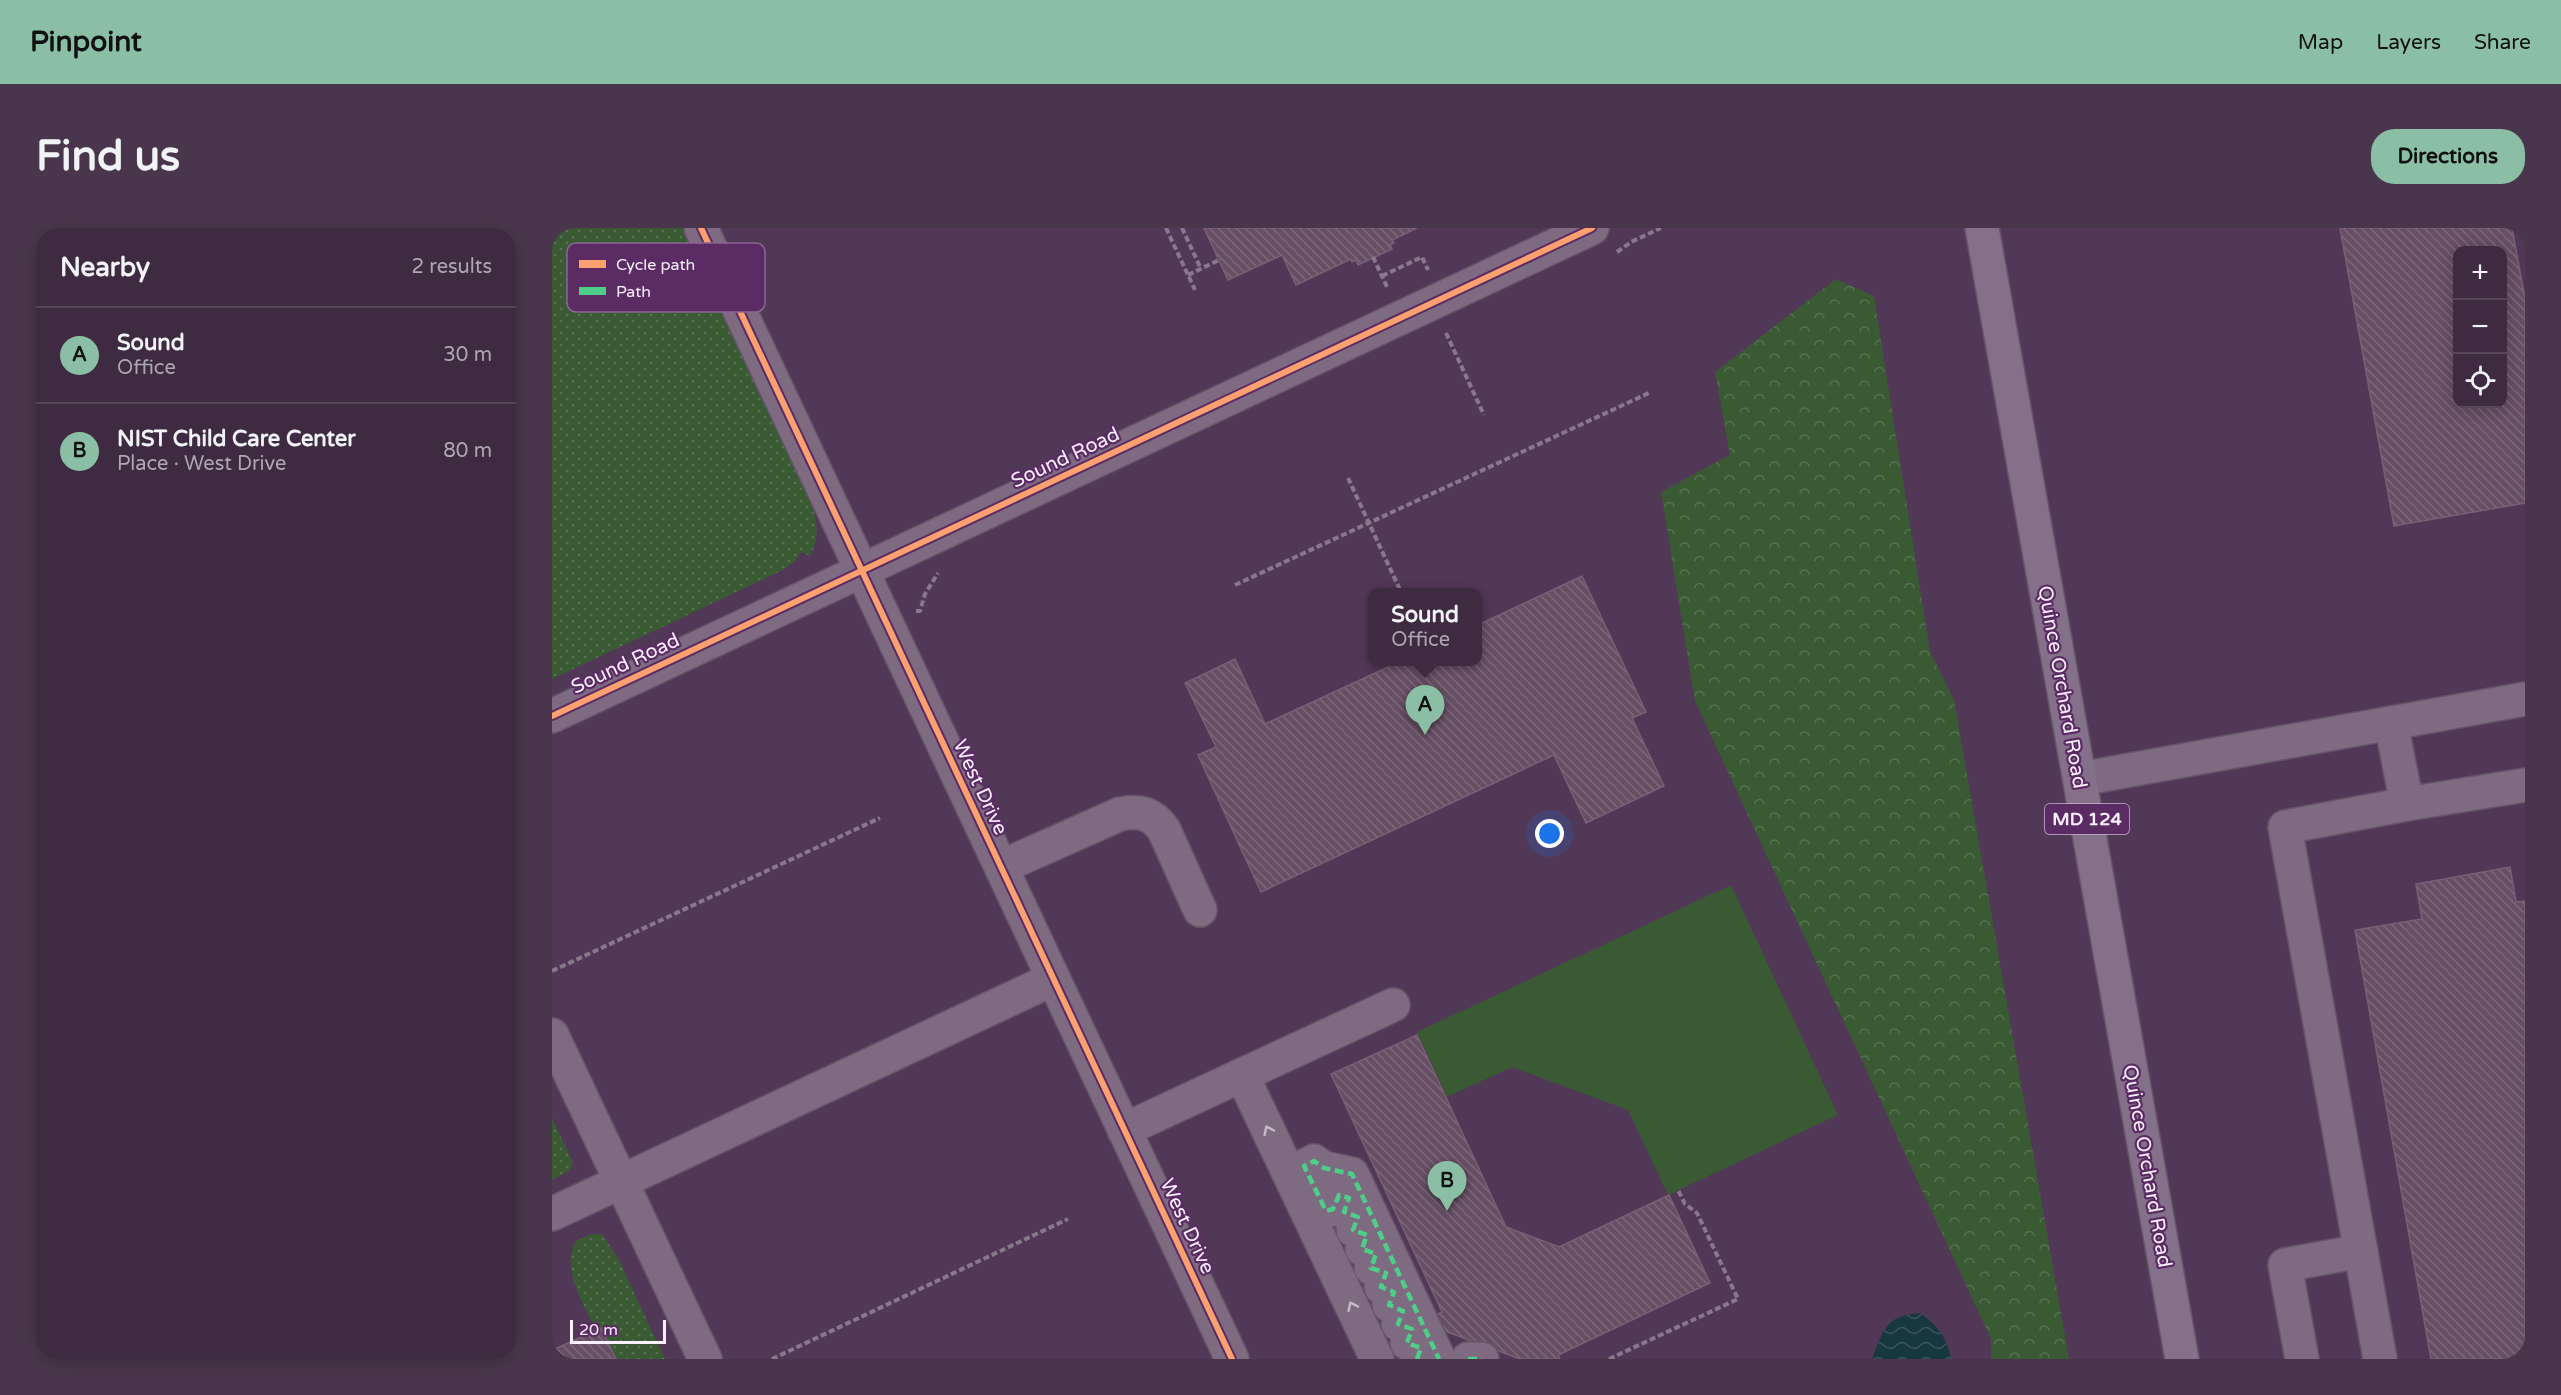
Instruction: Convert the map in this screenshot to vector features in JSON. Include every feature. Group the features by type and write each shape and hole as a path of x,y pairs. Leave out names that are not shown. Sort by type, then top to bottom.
{"main road":[{"name":"Quince Orchard Road","path":"1982,228 2182,1359"}],"street":[{"name":"West Drive","path":"701,228 708,243"},
{"name":"Sound Road","path":"552,716 1592,228"},
{"name":"West Drive","path":"740,312 1232,1359"},
{"path":"2080,778 2525,699"},
{"path":"2391,723 2407,804"},
{"path":"2380,1359 2285,827 2525,785"},
{"path":"1001,867 1120,814 1133,811 1146,813 1157,820 1164,830 1200,910"},
{"path":"552,1214 1053,979"},
{"path":"1124,1130 1392,1005"},
{"path":"552,1035 705,1359"},
{"path":"1242,1075 1377,1359"},
{"path":"1417,1359 1421,1348 1407,1343 1413,1329 1398,1324 1403,1311 1389,1305 1395,1292 1381,1287 1386,1273 1371,1268 1376,1254 1362,1249 1367,1235 1353,1230 1358,1217 1344,1212 1349,1198 1339,1195 1333,1209 1326,1211 1304,1166 1314,1161 1324,1168 1352,1174 1439,1359"},
{"path":"2302,1359 2285,1265 2361,1251"},
{"path":"1468,1359 1482,1359"}],"path":[{"path":"1166,228 1195,290"},
{"path":"1182,228 1201,269"},
{"path":"1615,254 1631,242 1661,228"},
{"path":"1373,257 1388,288 1398,285"},
{"path":"1382,276 1422,257 1429,271 1419,276"},
{"path":"1188,275 1219,260"},
{"path":"1444,330 1484,415"},
{"path":"1235,585 1649,393"},
{"path":"1348,478 1399,588"},
{"path":"552,972 880,819"},
{"path":"1609,1359 1737,1299 1697,1213 1685,1204 1678,1190"},
{"path":"772,1359 1068,1219"}],"green space":[{"path":"552,228 682,228 689,243 567,243 567,312 721,312 812,506 817,531 815,544 810,556 801,552 795,561 783,570 552,679"},
{"path":"1836,279 1874,296 1930,652 1954,700 2069,1359 1991,1359 1991,1339 1695,701 1661,492 1730,455 1715,372"},
{"path":"1731,885 1838,1115 1668,1195 1628,1110 1512,1067 1447,1097 1417,1032"},
{"path":"552,1118 573,1163 569,1171 552,1180"},
{"path":"591,1234 602,1234 619,1260 665,1359 616,1359 601,1328 596,1330 580,1298 572,1275 571,1263 576,1241"}],"water":[{"path":"1920,1313 1941,1333 1951,1359 1872,1359 1883,1333 1892,1321 1908,1314"}],"building":[{"path":"1204,228 1417,228 1392,240 1394,243 1390,244 1392,249 1358,265 1356,260 1352,262 1351,259 1296,285 1282,255 1228,280"},
{"path":"2340,228 2512,228 2525,299 2525,503 2394,526"},
{"path":"1582,576 1646,712 1632,718 1664,786 1586,823 1554,755 1261,892 1198,755 1216,747 1185,683 1235,659 1265,724 1390,666 1482,666 1482,623"},
{"path":"2510,867 2516,902 2525,901 2525,1359 2431,1359 2355,930 2422,919 2416,884"},
{"path":"1417,1035 1506,1227 1559,1247 1669,1195 1710,1283 1558,1355 1560,1359 1520,1359 1439,1329 1433,1316 1442,1312 1331,1074"},
{"path":"601,1328 616,1359 559,1359 555,1349"}],"marked path":[{"path":"1417,1359 1421,1348 1407,1343 1412,1329 1398,1324 1403,1311 1389,1305 1394,1292 1381,1287 1386,1273 1371,1268 1376,1254 1362,1249 1367,1235 1353,1230 1358,1217 1344,1212 1349,1198 1339,1195 1333,1209 1326,1211 1304,1166 1314,1161 1324,1168 1352,1174 1439,1359"},
{"path":"1468,1359 1482,1359"}],"cycle path":[{"path":"701,228 708,243"},
{"path":"552,716 1592,228"},
{"path":"740,312 1232,1359"}],"place":[{"name":"Sound","path":"1425,735"},
{"name":"NIST Child Care Center","path":"1447,1211"}]}
